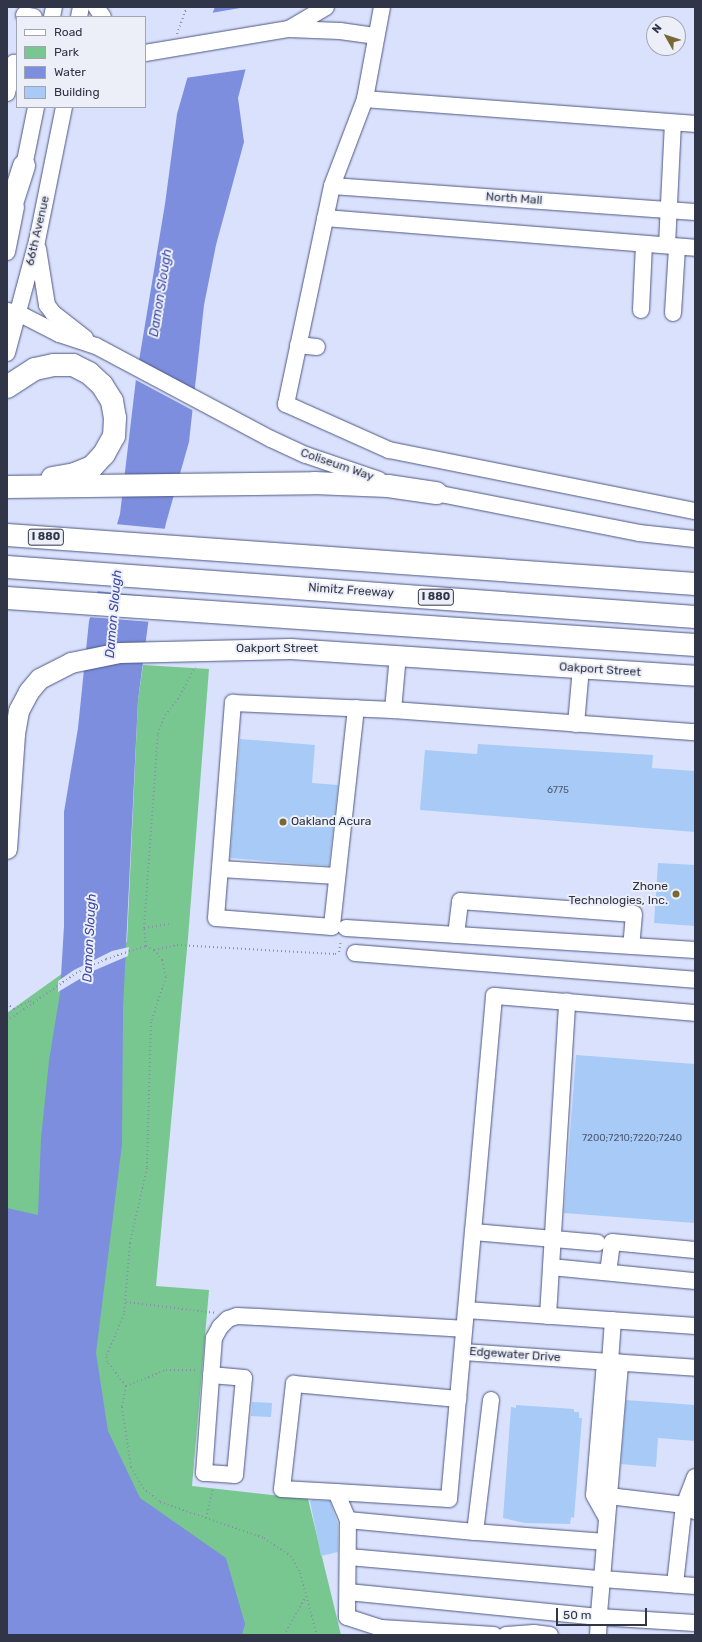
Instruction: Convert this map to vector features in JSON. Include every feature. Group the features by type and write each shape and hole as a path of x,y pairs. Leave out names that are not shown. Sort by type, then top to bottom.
{"highway":[{"path":"7,219 24,166"},
{"path":"7,387 35,369 54,365 73,365 89,373 102,384 112,401 115,418 114,436 104,454 92,466 75,474 7,487"},
{"path":"7,487 351,484 436,493"},
{"name":"I 880","path":"7,534 695,584"},
{"name":"Nimitz Freeway","path":"7,567 695,616"},
{"path":"7,598 695,645"},
{"path":"7,614 23,606 72,603"}],"main road":[{"name":"Oakport Street","path":"7,849 15,734 19,711 29,692 40,679 71,663 120,653 158,651 320,650 695,676"}],"street":[{"path":"96,7 102,16"},
{"path":"286,29 326,7"},
{"path":"382,7 375,36 365,99 332,186 286,404 389,450 695,511"},
{"path":"149,50 175,48 286,29 340,31 375,36"},
{"path":"7,93 13,63"},
{"path":"365,99 695,124"},
{"path":"7,252 36,108"},
{"name":"66th Avenue","path":"7,353 13,312 37,241 64,108"},
{"path":"672,313 672,246 667,210 673,122"},
{"name":"North Mall","path":"332,186 695,212"},
{"path":"325,218 695,248"},
{"path":"37,241 47,305 52,313 96,346"},
{"path":"641,310 644,244"},
{"name":"Coliseum Way","path":"13,312 60,334 96,346 306,455 377,479 436,493 639,532 695,539"},
{"path":"298,345 317,347"},
{"path":"393,710 398,655"},
{"path":"576,724 581,668"},
{"path":"356,708 332,927 216,918 233,703 356,708 393,710 695,732"},
{"path":"220,869 337,876"},
{"path":"456,935 460,901 634,914 631,946"},
{"path":"346,928 695,950"},
{"path":"355,953 695,980"},
{"name":"Edgewater Drive","path":"567,1002 494,996 463,1352 695,1368"},
{"path":"548,1316 567,1002 695,1013"},
{"path":"473,1232 598,1243"},
{"path":"608,1272 612,1242 695,1250"},
{"path":"551,1267 695,1281"},
{"path":"466,1310 695,1326"},
{"path":"212,1370 244,1378 235,1475 204,1473 214,1338 220,1326 228,1319 237,1316 464,1329"},
{"path":"598,1635 609,1496 613,1320"},
{"path":"458,1399 294,1384 282,1489 449,1499 463,1352"},
{"path":"607,1518 594,1495 612,1362"},
{"path":"475,1532 491,1400"},
{"path":"675,1584 695,1476"},
{"path":"336,1492 348,1520 347,1617 381,1628 494,1635"},
{"path":"609,1496 690,1502"},
{"path":"348,1520 605,1542"},
{"path":"348,1557 695,1586"},
{"path":"348,1592 599,1617 695,1622"},
{"path":"506,1635 534,1633 550,1635"}],"path":[{"path":"175,48 187,7"},
{"path":"146,946 144,928 158,734 165,715 178,698 188,677 195,669 196,650"},
{"path":"144,928 168,924"},
{"path":"154,950 177,945 335,954 339,952 342,938 346,937 346,928"},
{"path":"7,1021 91,965 146,946 154,950 166,969 166,977 151,1022 147,1168 130,1244 126,1302 214,1312 228,1319"},
{"path":"7,1003 14,1009 30,1001 34,1004"},
{"path":"126,1386 166,1370 212,1370"},
{"path":"206,1518 214,1474"},
{"path":"284,1635 305,1598"}],"green space":[{"path":"143,665 209,669 188,938 156,1286 209,1290 192,1486 308,1499 341,1635 7,1635 7,1013 77,963 127,942 138,700"}],"water":[{"name":"Damon Slough","path":"215,7 279,7 247,64 238,98 244,142 216,245 204,305 189,442 166,523 154,579 138,700 123,1009 122,1144 96,1353 108,1431 140,1498 226,1558 245,1624 242,1635 7,1635 7,1208 38,1215 41,1138 49,1061 60,993 64,926 64,812 78,728 89,621 120,514 136,379 165,204 177,114 189,72"}],"pier":[{"path":"246,7 281,7 248,69 185,78 211,13"},
{"path":"137,360 196,391 194,411 134,379"},
{"path":"115,524 167,529 154,597 95,591"},
{"path":"93,598 154,604 152,622 88,617"},
{"path":"129,947 128,956 93,971 58,992 58,981 74,970 112,951"}],"building":[{"name":"Oakland Acura","path":"240,739 315,745 312,783 338,785 329,866 230,858"},
{"path":"478,744 653,755 652,768 695,771 695,832 420,810 425,750 477,754"},
{"name":"Zhone Technologies, Inc.","path":"658,863 695,865 695,926 654,923"},
{"path":"576,1055 695,1064 695,1223 564,1213"},
{"path":"626,1400 695,1405 695,1441 658,1438 656,1467 621,1464"},
{"path":"252,1402 272,1403 271,1417 251,1416"},
{"path":"516,1405 574,1409 574,1412 579,1412 579,1418 582,1418 574,1518 571,1517 570,1524 525,1523 503,1518 511,1407 516,1408"},
{"path":"310,1501 330,1501 338,1524 338,1552 321,1556"}],"place":[{"name":"Oakland Acura","path":"283,822"},
{"name":"Zhone Technologies, Inc.","path":"676,894"}]}
